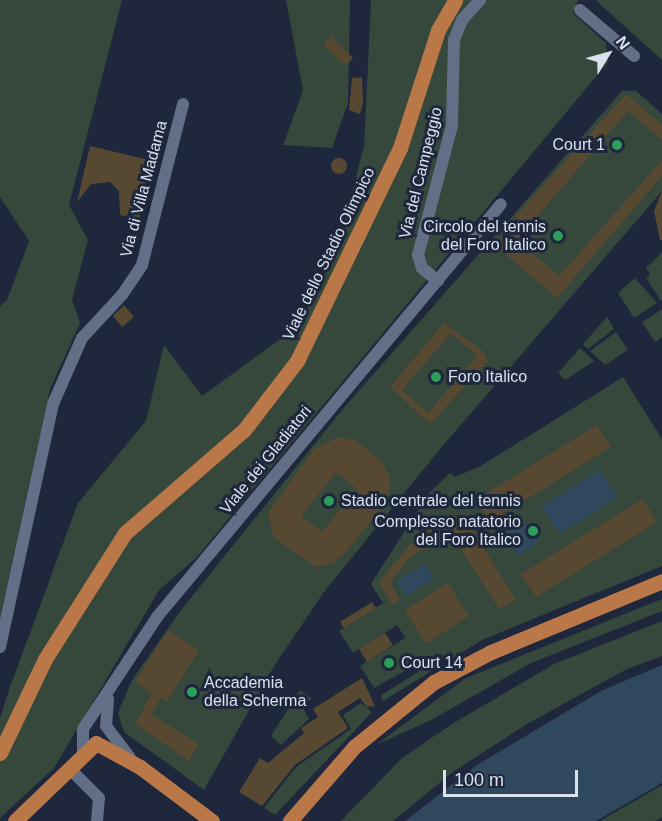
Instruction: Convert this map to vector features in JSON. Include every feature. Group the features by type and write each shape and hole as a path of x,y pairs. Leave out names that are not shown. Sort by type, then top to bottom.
{"main road":[{"name":"Viale dello Stadio Olimpico","path":"0,753 45,659 125,533 240,435 297,361 400,148 438,30 454,0"},
{"path":"284,821 293,816 354,747 434,682 491,652 662,581"},
{"path":"15,821 70,769 83,751 99,743 140,767 212,821"}],"street":[{"name":"Via del Campeggio","path":"438,281 422,268 418,255 453,119 454,40 462,21 480,0"},
{"path":"580,10 634,56"},
{"name":"Via di Villa Madama","path":"0,647 53,404 84,334 122,295 142,265 183,104"},
{"name":"Viale dei Gladiatori","path":"83,751 83,729 158,617 501,204"},
{"path":"111,689 106,726 140,767"},
{"path":"70,769 99,798 97,821"}],"green space":[{"path":"0,0 122,0 69,205 88,240 72,300 80,323 50,389 0,617 0,306 7,300 29,241 0,197"},
{"path":"286,0 350,0 348,103 332,148 283,145 303,90"},
{"path":"371,0 578,0 573,13 606,43 608,62 196,558 159,590 54,768 0,818 0,718 10,687 78,503 146,421 164,345 202,396 286,335 336,255 364,146"},
{"path":"596,0 662,0 662,60 602,6"},
{"name":"Foro Italico","path":"622,91 636,91 662,114 662,191 440,449 324,592 274,666 204,790 124,732 118,713 132,680 181,610 342,410"},
{"path":"662,252 661,301 646,278 650,275 646,268"},
{"path":"635,278 657,303 634,318 618,293"},
{"path":"662,309 662,337 655,342 642,322"},
{"path":"607,317 614,329 588,349 583,344"},
{"path":"616,332 628,350 605,365 590,351"},
{"path":"580,348 594,361 565,380 558,373"},
{"name":"Complesso natatorio del Foro Italico","path":"623,377 662,439 662,566 482,640 383,701 380,696 424,668 420,662 374,688 360,666 405,638 397,625 353,653 339,631 383,603 371,584 429,493 450,473 455,477 479,467"},
{"path":"662,599 662,611 531,663 433,719 376,745 466,678"},
{"path":"662,621 662,656 627,669 527,724 453,772 393,821 341,821 402,758 452,724 554,664"},
{"path":"300,690 312,699 302,706 309,719 281,745 271,736"},
{"path":"361,703 372,712 275,815 264,808 296,767 351,729 343,715"},
{"path":"662,785 662,817 655,821 600,821"}],"water":[{"path":"600,470 617,498 559,534 542,506"},
{"path":"525,522 538,542 519,556 504,533"},
{"path":"425,564 434,578 406,596 397,581"},
{"path":"662,665 662,783 596,821 405,821 477,765 603,690"}],"building":[{"path":"331,36 353,58 345,66 323,44"},
{"path":"362,77 363,103 360,114 349,110 352,78"},
{"path":"626,94 662,125 662,140 628,111 517,240 559,276 662,160 662,176 557,298 497,247 519,220 515,217"},
{"path":"90,146 153,161 139,219 120,215 119,191 110,182 91,184 77,202"},
{"path":"336,158 342,158 347,166 345,172 336,174 331,169 331,163"},
{"path":"662,191 662,240 660,240 654,211"},
{"path":"124,305 134,317 122,327 113,316"},
{"path":"444,323 483,351 488,361 430,424 390,387","holes":["451,333 477,356 428,413 402,390"]},
{"path":"597,425 611,447 490,522 475,500"},
{"name":"Stadio centrale del tennis","path":"339,437 356,441 381,461 390,477 390,489 383,506 345,553 333,563 316,567 274,538 268,513 314,449","holes":["336,472 357,489 322,532 301,516"]},
{"path":"643,499 657,522 536,597 521,574"},
{"path":"429,514 438,522 443,518 447,525 463,515 516,600 499,609 450,532 408,559 390,583 400,600 392,605 379,582 428,523 424,520"},
{"path":"448,583 469,616 426,644 405,610"},
{"path":"372,602 376,608 344,628 340,622"},
{"path":"168,630 199,650 167,702 161,698 151,714 199,744 189,761 135,724 152,693 135,682"},
{"path":"385,633 393,645 367,662 359,649"},
{"path":"362,678 375,706 367,707 360,698 338,712 348,728 295,765 262,806 239,792 260,758 268,763 304,733 301,728 318,717 313,709"}],"place":[{"name":"Court 1","path":"617,145"},
{"name":"Circolo del tennis del Foro Italico","path":"558,236"},
{"name":"Foro Italico","path":"436,377"},
{"name":"Stadio centrale del tennis","path":"329,501"},
{"name":"Complesso natatorio del Foro Italico","path":"533,531"},
{"name":"Court 14","path":"389,663"},
{"name":"Accademia della Scherma","path":"192,692"}]}
